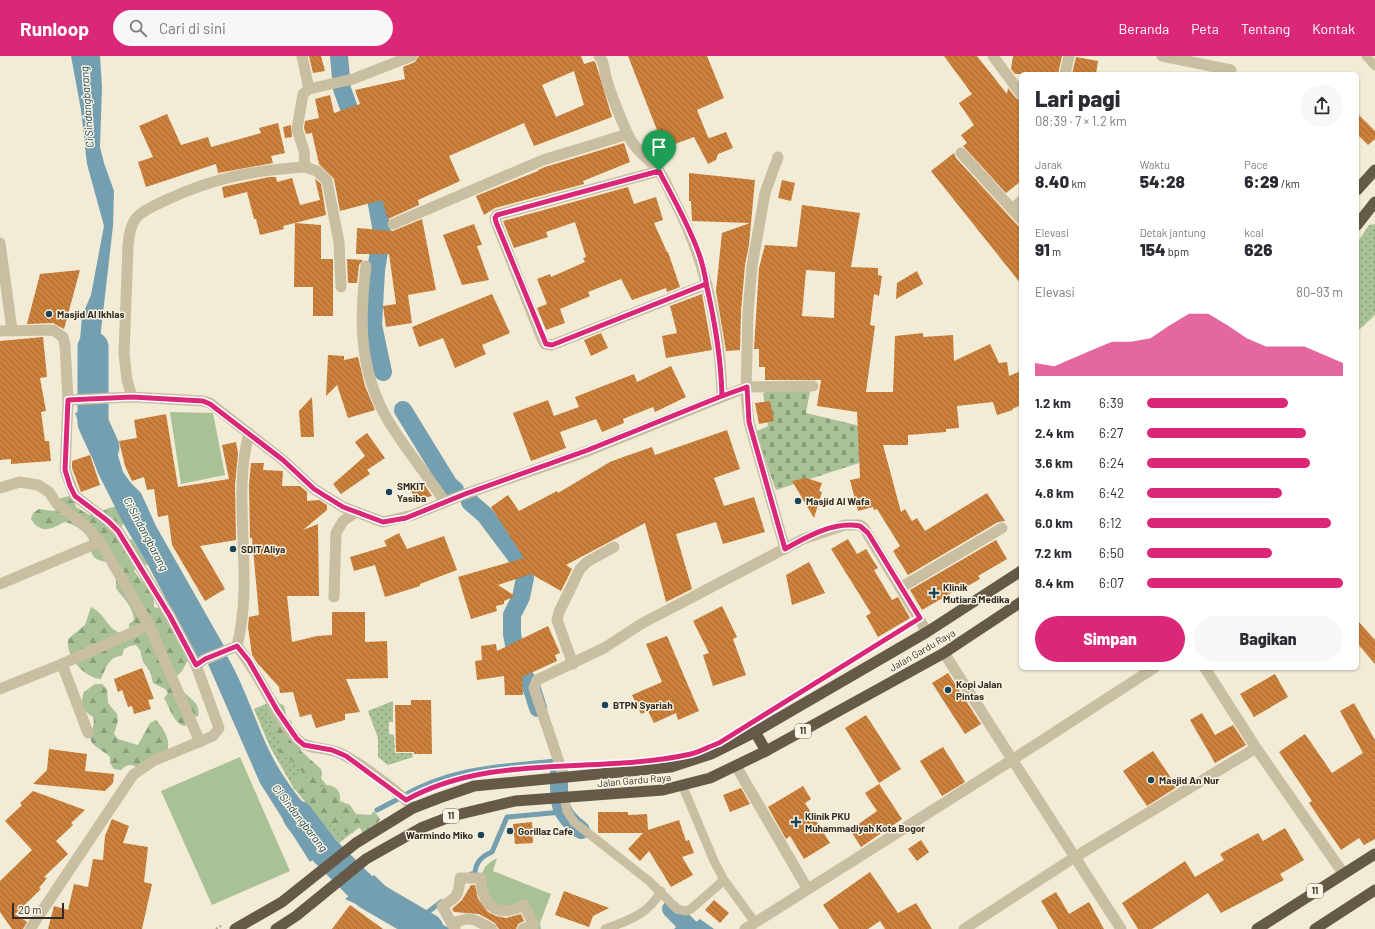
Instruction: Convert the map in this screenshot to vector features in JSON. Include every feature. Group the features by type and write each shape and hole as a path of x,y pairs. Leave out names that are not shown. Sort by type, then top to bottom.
{"highway":[{"path":"1359,188 1375,170"},
{"path":"1359,222 1375,202"},
{"name":"Jalan Gardu Raya","path":"235,929 282,902 356,843 413,808 474,786 671,767 711,754 755,732 928,632 1019,572"},
{"name":"Jalan Gardu Raya","path":"276,929 322,895 366,859 421,828 452,816 488,806 545,798 640,793 683,787 710,778 766,751 944,653 1019,603"},
{"path":"755,732 766,751"},
{"name":"11","path":"1257,929 1375,854"},
{"path":"1318,928 1375,890"}],"street":[{"path":"302,56 309,89"},
{"path":"305,167 304,152 298,129 303,94 309,89 353,78 412,56"},
{"path":"599,56 603,61 606,76 628,134 635,148 659,171 685,220 699,255 715,320 721,368 722,396"},
{"path":"992,56 1019,91"},
{"path":"1065,72 1069,56"},
{"path":"1162,56 1231,70"},
{"path":"393,224 544,160 628,134"},
{"path":"961,153 1017,205"},
{"path":"778,158 766,185 752,266 748,312 747,387 749,422 785,549"},
{"path":"132,397 127,380 124,354 128,246 130,230 134,221 151,208 195,186 229,176 305,167 317,171 327,181 339,242 340,288"},
{"path":"659,171 497,215 495,218 496,222 541,336 546,344 552,345 706,284"},
{"path":"0,243 12,330"},
{"path":"366,266 361,326 362,343 372,381 388,421 445,502"},
{"path":"0,331 54,330 61,334 65,345 68,400 65,470 70,486 75,496 108,521 118,531 170,616 201,662 219,728 213,736 153,761 133,776 30,929"},
{"path":"68,400 132,397 203,401 216,407 283,460 314,489 336,504 383,522 406,518 445,502 588,450 747,387 813,386"},
{"path":"237,646 243,623 244,466 249,433"},
{"path":"0,488 20,482 38,485 49,492 57,504 88,528 100,542 149,625 200,742"},
{"path":"334,597 336,534 342,521 356,512"},
{"path":"563,777 534,683 543,677 604,648 641,624 803,539 835,527 860,526 868,533 928,632"},
{"path":"900,588 1002,528"},
{"path":"0,584 100,542"},
{"path":"573,664 557,620 559,612 580,569 587,562 614,547"},
{"path":"0,689 62,664 149,625"},
{"path":"201,662 237,646"},
{"path":"237,646 249,661 277,710 297,739 304,745 332,750 346,756 402,796 413,808"},
{"path":"944,653 1120,929"},
{"path":"62,664 88,733"},
{"path":"745,929 754,921 1012,760 1151,670"},
{"path":"1206,670 1256,748 1343,873"},
{"path":"964,929 1075,857 1256,748"},
{"path":"736,766 807,888"},
{"path":"492,929 470,917 464,918 454,927 442,906 453,900 459,892 460,878 481,878 481,892 485,902 502,911 513,911 524,905 534,925 523,929"}],"lane":[{"path":"1366,56 1375,66"},
{"path":"683,787 700,832 724,880 754,921"},
{"path":"564,797 567,811 574,822 661,892 677,909 686,911 700,902 724,880"},
{"path":"605,929 625,922 651,907 661,892"}],"green space":[{"path":"1375,224 1375,315 1359,329 1359,240 1369,225"},
{"path":"769,391 810,391 806,413 860,426 862,462 776,490 755,432 768,426 763,393"},
{"path":"170,412 213,413 225,475 181,484"},
{"path":"69,496 74,501 76,507 89,515 116,507 125,518 120,531 126,543 132,539 148,565 140,565 134,571 150,591 154,601 154,607 161,609 188,660 182,671 177,676 181,688 198,707 198,716 192,718 190,724 184,726 174,718 164,698 168,693 165,689 153,683 150,671 143,662 140,650 136,645 124,649 122,656 111,660 108,663 101,679 82,670 73,659 68,646 68,639 85,625 91,607 100,613 113,629 123,634 129,630 129,624 134,620 130,606 116,588 116,575 111,564 98,560 94,557 90,541 81,530 64,522 50,529 42,529 34,524 31,519 33,513 39,509 53,511 59,509 57,503 61,498"},
{"path":"95,684 102,684 107,689 108,703 117,714 118,721 114,734 118,739 138,745 150,723 156,720 166,735 168,743 167,752 137,767 129,765 121,770 114,769 110,763 110,757 96,747 91,741 90,737 94,723 93,717 86,712 82,704 84,692"},
{"path":"277,699 303,756 350,814 374,816 339,843 293,787 270,747 254,709"},
{"path":"393,701 393,722 389,722 389,734 394,735 395,753 412,753 413,757 388,765 378,757 378,738 368,711"},
{"path":"270,702 279,703 284,706 287,719 291,721 301,751 321,769 322,774 319,787 322,788 328,785 336,788 340,795 340,801 350,805 356,814 371,815 374,811 380,819 375,826 362,833 361,829 357,827 353,833 350,833 337,829 322,819 315,818 308,809 307,800 293,788 293,778 303,772 289,758 283,757 278,752 283,743 272,736 272,727 270,724 271,720 263,708"},
{"path":"240,757 290,871 212,905 161,791"},
{"path":"497,858 493,871 551,894 540,923 541,929 524,929 534,925 524,904 513,910 486,901 482,882 483,871 490,862"}],"water":[{"path":"71,56 100,56 102,87 100,147 114,191 113,226 100,339 106,382 85,392 84,361 80,340 82,316 91,295 104,226 87,164 81,110"},
{"path":"102,403 123,472 141,493 156,526 224,646 197,658 148,565 123,523 98,473 75,413"},
{"path":"227,656 239,678 274,761 298,796 334,840 310,862 260,783 208,664"},
{"path":"374,875 405,905 451,929 410,929 345,899"},
{"path":"700,919 714,929 674,929 684,920 696,922"}],"building":[{"path":"309,56 321,56 325,71 313,73"},
{"path":"419,56 581,56 584,64 594,61 596,64 612,117 534,146 524,123 449,156 460,181 418,200 419,205 388,219 382,200 340,211 334,179 319,164 312,133 306,134 304,128 305,121 319,118 315,99 330,95 334,113 360,104 355,90 405,79 403,67 415,62","holes":["574,71 584,105 556,117 542,85"]},
{"path":"628,56 707,56 724,98 697,110 708,137 710,138 726,132 733,148 718,154 716,160 708,164 694,137 664,148"},
{"path":"944,56 977,56 1007,94 1008,88 1019,100 1019,183 1006,193 963,146 967,143 961,135 974,125 959,103 972,94"},
{"path":"1013,56 1062,56 1058,72 1019,72 1019,74 1015,74 1011,69"},
{"path":"1076,57 1098,61 1096,72 1072,72"},
{"path":"167,114 181,145 208,137 211,147 261,133 259,128 278,123 285,153 271,156 273,163 218,173 216,164 146,187 138,162 153,157 139,126"},
{"path":"1359,115 1375,131 1375,139 1368,145 1359,136"},
{"path":"291,125 292,137 285,138 283,127"},
{"path":"624,143 630,162 583,181 584,184 495,208 484,215 476,196 545,167"},
{"path":"954,153 956,158 1019,227 1019,281 931,171"},
{"path":"689,173 755,180 749,245 745,265 741,311 740,350 726,351 716,291 722,233 750,223 692,221 691,201 689,201"},
{"path":"269,177 276,177 277,182 292,178 300,205 320,200 315,179 321,184 326,215 283,226 284,229 260,235 247,192 224,198 222,187"},
{"path":"782,180 795,183 791,201 778,198"},
{"path":"628,187 634,204 656,197 663,220 654,223 668,252 680,287 667,292 666,288 632,300 621,279 588,292 590,296 560,309 565,323 546,330 537,308 547,304 537,279 550,274 551,277 585,262 583,258 586,257 575,222 546,232 548,237 514,248 503,221"},
{"path":"802,205 860,213 851,267 878,268 878,275 882,276 879,296 874,294 870,325 875,326 866,392 893,392 895,336 923,333 923,337 953,335 954,361 990,344 999,363 1007,362 1009,376 1019,372 1019,406 1012,409 1013,410 997,415 993,402 957,406 959,428 946,429 946,432 908,435 908,445 883,445 901,512 905,509 912,521 917,518 925,531 987,493 1005,521 998,522 908,575 893,551 900,546 877,509 874,510 873,507 858,511 850,480 860,478 857,412 817,406 821,380 765,380 765,367 759,367 759,349 754,349 759,268 765,245 797,247","holes":["806,270 835,272 834,318 802,316"]},
{"path":"422,219 436,290 408,295 412,323 386,327 383,306 396,304 389,254 356,254 357,228 393,231"},
{"path":"295,223 321,225 321,259 333,259 333,316 313,316 313,287 294,287"},
{"path":"474,224 482,245 477,246 489,280 462,285 443,235"},
{"path":"347,259 363,260 359,265 357,283 348,283"},
{"path":"80,270 64,329 53,323 27,324 40,274"},
{"path":"917,271 923,284 896,299 897,283"},
{"path":"492,294 510,333 482,345 486,354 455,368 443,338 419,347 412,327"},
{"path":"702,294 712,350 666,358 662,336 677,333 670,306"},
{"path":"601,333 608,348 591,356 584,340"},
{"path":"43,337 47,377 40,378 46,411 41,412 45,441 49,441 51,461 11,464 11,459 0,460 0,341"},
{"path":"328,355 344,356 344,360 358,357 365,386 375,410 348,418 337,385 326,396"},
{"path":"671,366 686,397 655,412 653,407 623,419 624,423 602,432 596,419 560,432 566,448 531,461 513,413 548,400 554,416 579,407 575,397 634,374 637,382"},
{"path":"312,397 314,437 301,437 299,411"},
{"path":"770,401 774,421 759,424 755,403"},
{"path":"166,414 178,487 229,479 222,445 236,442 238,453 235,485 236,540 200,546 225,589 205,601 172,545 168,515 158,517 154,489 147,490 144,477 132,481 125,466 119,441 137,438 134,420"},
{"path":"727,430 740,469 714,478 724,506 754,497 765,532 723,544 716,522 676,534 692,589 666,602 645,523 566,565 572,569 561,591 531,574 498,585 515,596 504,601 504,604 496,606 497,611 471,619 458,577 524,558 491,507 508,495 519,511 557,491 558,493 610,462 652,447 655,455"},
{"path":"367,433 385,458 367,470 370,474 341,494 333,484 365,456 355,442"},
{"path":"90,455 100,485 81,492 72,468 72,461"},
{"path":"251,463 264,463 263,470 283,471 282,486 300,486 307,492 307,501 319,500 327,505 327,510 303,530 318,524 319,596 287,596 292,642 317,636 332,635 332,612 365,612 365,642 387,641 388,678 346,679 360,712 345,714 345,720 316,728 311,714 300,717 293,692 280,693 279,687 258,664 252,655 248,627 249,617 259,615 252,538 250,538 249,485"},
{"path":"806,478 822,483 819,491 822,492 814,518 792,481"},
{"path":"423,483 432,496 415,500 410,488"},
{"path":"399,533 407,549 444,536 457,570 420,584 420,586 385,597 375,565 354,571 350,557 387,546 384,541"},
{"path":"848,539 857,554 866,549 878,568 874,570 892,600 898,597 910,618 878,637 866,616 871,613 831,549"},
{"path":"996,540 1007,559 978,576 980,579 966,587 965,585 922,610 910,590"},
{"path":"809,562 825,593 792,605 786,575"},
{"path":"722,606 737,637 733,639 746,675 713,686 703,655 709,653 693,621"},
{"path":"1359,622 1375,640 1375,664 1359,645"},
{"path":"548,626 560,653 555,655 557,661 522,677 523,695 505,695 504,676 477,680 475,661 482,660 481,646 496,644 497,651"},
{"path":"667,636 699,711 678,720 676,713 654,723 648,711 641,714 632,695 662,682 646,644"},
{"path":"142,668 154,699 148,700 151,709 134,714 132,706 128,707 122,690 118,692 114,679"},
{"path":"948,673 981,724 965,734 932,683"},
{"path":"1275,674 1288,697 1254,717 1240,694"},
{"path":"411,700 431,700 432,754 396,752 395,705 411,705"},
{"path":"1354,703 1375,740 1375,839 1364,845 1359,838 1341,850 1309,803 1312,801 1279,752 1305,734 1332,773 1363,753 1340,711"},
{"path":"1202,713 1215,735 1233,725 1246,745 1215,763 1190,720"},
{"path":"866,715 901,769 879,783 845,728"},
{"path":"943,747 965,782 942,796 920,761"},
{"path":"49,749 87,754 85,771 114,774 113,783 105,791 33,784 47,770"},
{"name":"Masjid An Nur","path":"1153,751 1177,787 1147,806 1123,771"},
{"path":"879,784 902,819 861,847 850,830 877,811 865,793"},
{"name":"Klinik PKU Muhammadiyah Kota Bogor","path":"803,786 811,799 805,803 830,843 804,859 790,836 786,839 768,807"},
{"path":"741,788 750,804 730,812 723,795"},
{"path":"33,791 85,810 71,823 73,825 56,841 68,854 44,877 47,878 39,888 41,889 15,914 27,922 23,929 12,929 0,912 0,881 32,850 5,821 22,805 20,803"},
{"path":"598,812 628,812 628,815 647,814 648,830 679,820 686,841 689,840 694,853 682,857 693,875 671,887 649,851 640,861 628,849 643,833 598,833"},
{"path":"112,819 129,826 123,843 148,847 144,882 152,884 142,929 48,929 54,906 68,910 74,884 88,887 93,859 103,860 105,836"},
{"path":"532,822 533,843 515,844 513,824"},
{"path":"1285,828 1304,860 1280,874 1284,880 1221,913 1208,893 1152,929 1138,929 1122,903 1185,861 1195,877 1224,860 1220,854 1258,833 1263,841"},
{"path":"921,840 929,852 917,861 908,849"},
{"path":"870,872 898,913 916,903 932,929 885,929 880,921 868,929 839,929 823,905"},
{"path":"471,885 475,885 478,899 488,912 496,916 506,918 521,914 524,921 518,924 516,929 499,929 495,923 479,914 454,912 452,909 462,900"},
{"path":"564,891 609,908 593,916 589,927 555,915"},
{"path":"1056,892 1069,914 1089,902 1104,929 1058,929 1041,901"},
{"path":"714,900 729,913 720,923 705,910"},
{"path":"350,905 383,929 332,929"}],"waterway":[{"path":"339,56 342,89 357,130"},
{"path":"372,177 382,232 376,271 373,325 383,372"},
{"name":"Ci Sindangbarang","path":"93,347 93,423 104,447"},
{"path":"403,410 449,485 455,490"},
{"path":"470,502 485,515 516,556 525,578 521,597 512,615 512,634 518,665 532,689 538,708"},
{"path":"405,795 441,779 460,774 497,767 555,761"},
{"path":"559,771 559,797 563,811 567,817 581,830"},
{"path":"377,810 400,798"},
{"path":"471,874 475,874 476,866 480,860 485,855 492,852 507,817 562,812"},
{"name":"Ci Sindangbarang","path":"298,816 325,851 368,894 428,929"},
{"path":"419,919 441,902"},
{"path":"671,909 691,929"}],"place":[{"name":"Masjid Al Ikhlas","path":"49,314"},
{"name":"SMKIT Yasiba","path":"389,492"},
{"name":"Masjid Al Wafa","path":"798,501"},
{"name":"SDIT Aliya","path":"233,549"},
{"name":"Klinik Mutiara Medika","path":"934,593"},
{"name":"Kopi Jalan Pintas","path":"948,690"},
{"name":"BTPN Syariah","path":"605,705"},
{"name":"Masjid An Nur","path":"1151,780"},
{"name":"Klinik PKU Muhammadiyah Kota Bogor","path":"796,822"},
{"name":"Gorillaz Cafe","path":"510,831"},
{"name":"Warmindo Miko","path":"481,835"}],"route":[{"path":"659,171 497,215 495,218 496,222 541,336 546,344 552,345 706,284 715,320 721,368 722,396 747,387 746,396 749,422 776,522 785,549 803,539 835,527 854,525 864,528 920,618 719,743 692,754 649,761 604,765 559,766 486,773 443,783 406,800 346,756 332,750 318,749 304,745 297,739 291,733 249,661 237,646 205,659 196,665 170,616 118,531 108,521 75,496 70,486 65,470 68,430 68,400 132,397 203,401 216,407 262,443 321,494 336,504 383,522 406,518 465,494 650,426 722,396 721,368 717,337 715,320 699,255 685,220 659,171"}]}
